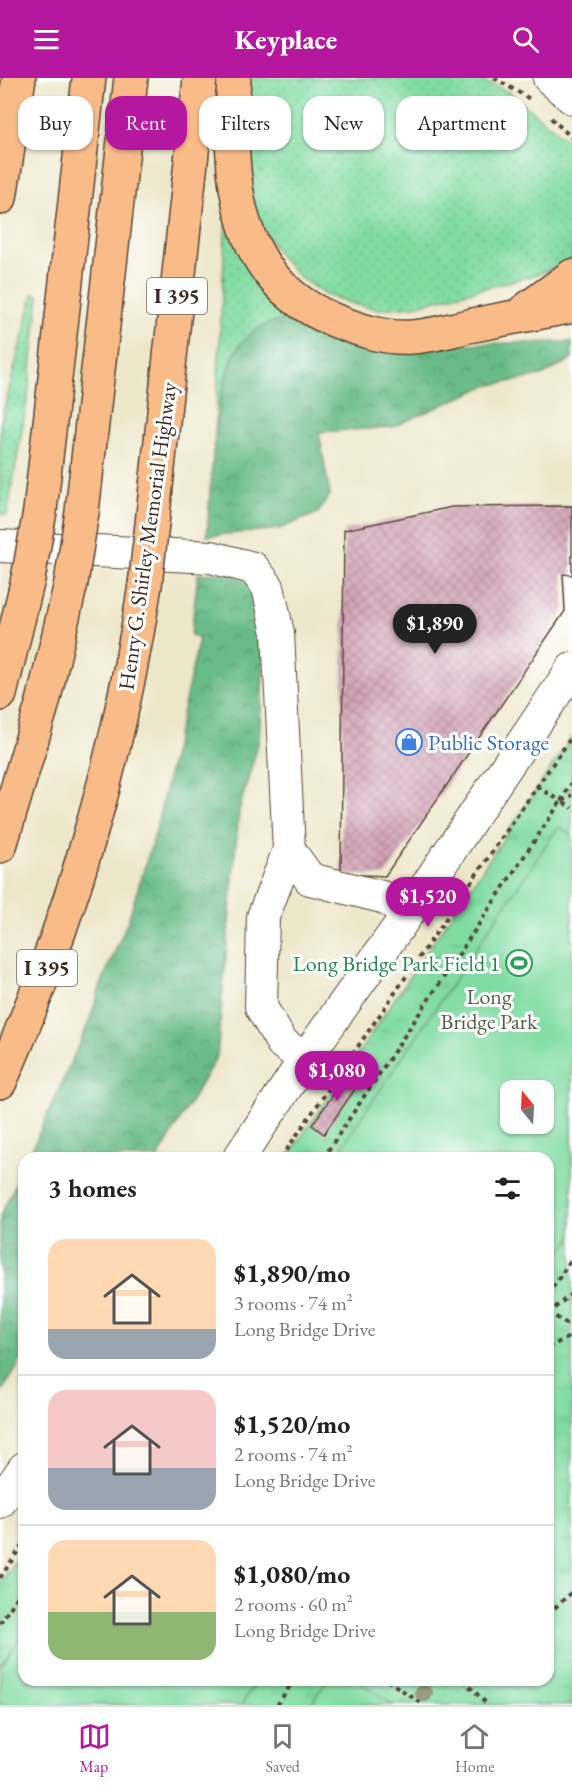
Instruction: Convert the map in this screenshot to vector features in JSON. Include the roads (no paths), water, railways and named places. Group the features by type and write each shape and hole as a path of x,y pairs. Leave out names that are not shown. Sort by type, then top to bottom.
{"highway":[{"path":"0,198 19,78"},
{"path":"0,694 28,579 40,511 89,78"},
{"path":"0,846 43,702 71,583 82,512 131,78"},
{"name":"Henry G. Shirley Memorial Highway","path":"0,1082 45,974 87,851 128,684 145,585 200,78"},
{"path":"234,78 232,150 243,225 252,247 270,274 293,298 321,315 369,334 410,338 572,306"},
{"path":"516,317 572,276"}],"street":[{"path":"543,92 572,98"},
{"path":"0,546 211,557 253,568 268,587 278,633 289,850 263,917 261,1007 282,1043 304,1059"},
{"path":"243,1152 304,1059 409,912 572,669"},
{"path":"289,850 310,879 382,897 409,912"},
{"path":"0,1502 18,1476"}],"place":[{"name":"Public Storage","path":"409,742"},
{"name":"Long Bridge Park Field 1","path":"519,963"}],"park label":[{"name":"Long Bridge Park","path":"489,1008"}]}
